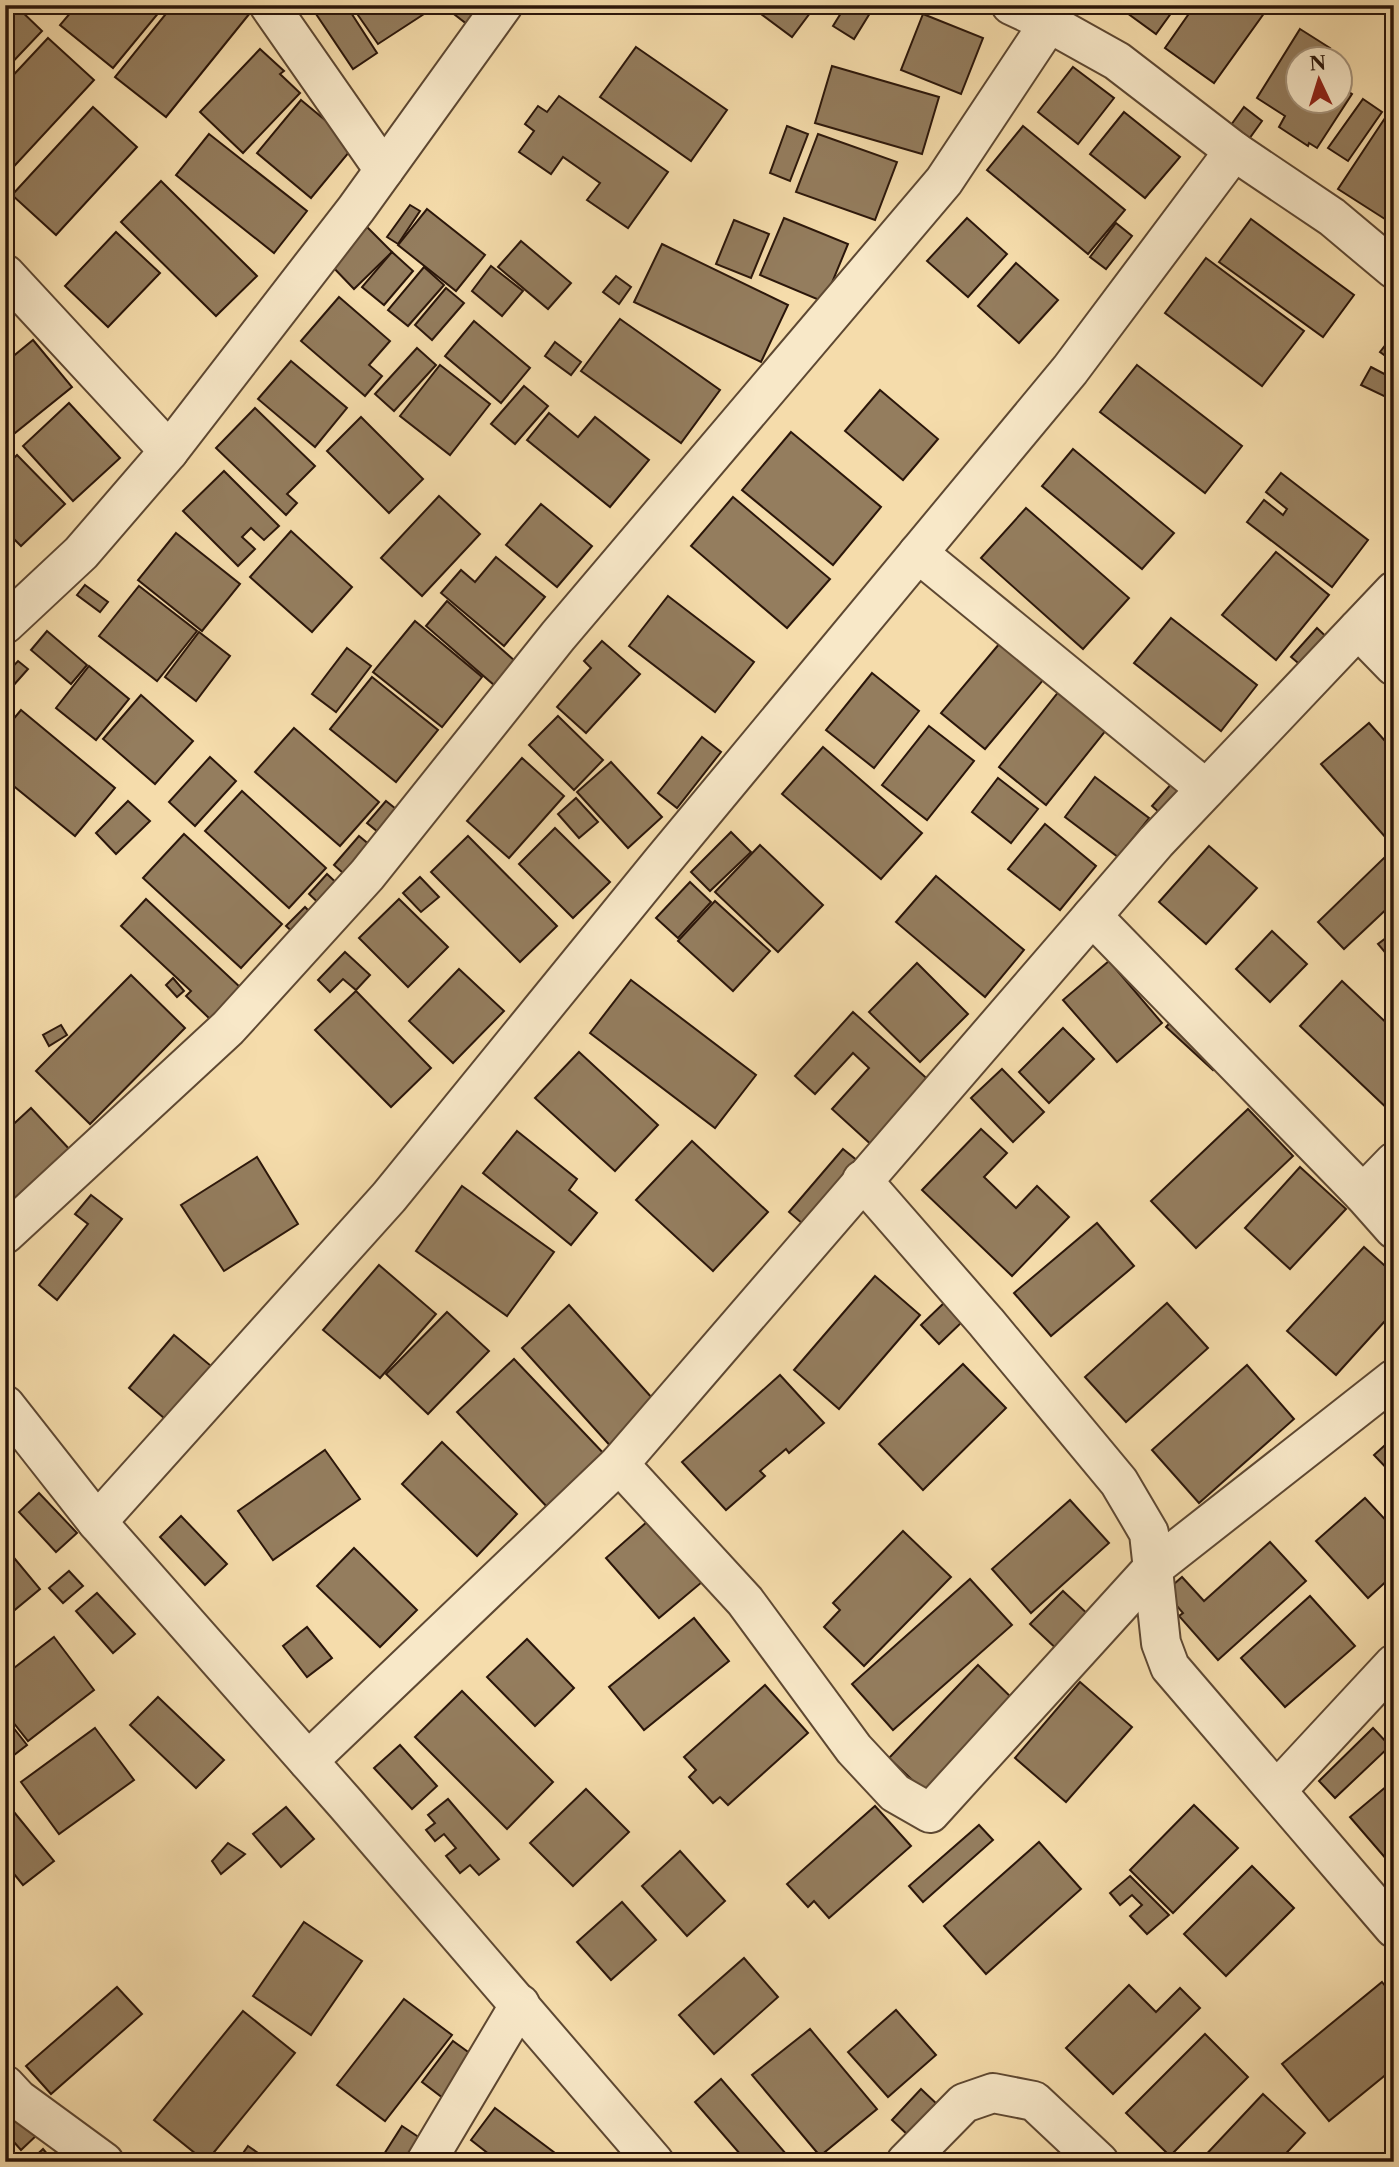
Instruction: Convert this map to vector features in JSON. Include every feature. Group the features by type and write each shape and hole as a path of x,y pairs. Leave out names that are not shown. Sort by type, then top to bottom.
{"street":[{"path":"270,5 384,170"},
{"path":"5,624 81,553 169,451 384,170 503,5"},
{"path":"1012,5 1117,61 1234,151 1332,217 1394,269"},
{"path":"5,1234 228,1028 367,876 558,636 944,181 1049,23"},
{"path":"97,1522 389,1197 661,863 1070,370 1234,151"},
{"path":"5,274 169,451"},
{"path":"918,553 1206,789"},
{"path":"308,1761 619,1464 1156,842 1394,591"},
{"path":"1358,629 1394,666"},
{"path":"1092,916 1394,1229"},
{"path":"1363,1194 1394,1162"},
{"path":"862,1181 986,1322 1119,1482 1149,1533 1161,1643 1170,1667 1394,1928"},
{"path":"619,1464 746,1601 854,1749 895,1793 930,1813 1152,1569 1394,1379"},
{"path":"5,1405 97,1522 520,2004 654,2162"},
{"path":"1277,1790 1394,1664"},
{"path":"426,2162 520,2004"},
{"path":"5,2085 18,2099 104,2162"},
{"path":"906,2162 964,2103 993,2093 1034,2101 1099,2162"}],"building":[{"path":"5,5 15,5 42,31 5,70"},
{"path":"77,5 165,5 113,68 60,25"},
{"path":"173,5 241,5 250,13 166,117 115,77"},
{"path":"310,5 346,5 377,53 353,69"},
{"path":"351,5 418,5 424,14 378,44"},
{"path":"454,5 490,5 472,28 450,11"},
{"path":"749,5 816,5 792,37"},
{"path":"846,5 875,5 854,39 833,26"},
{"path":"1116,5 1177,5 1156,34"},
{"path":"1195,5 1270,5 1214,83 1165,48"},
{"path":"923,14 983,38 961,94 901,70"},
{"path":"1300,29 1327,46 1289,46"},
{"path":"48,38 94,80 6,175 5,84"},
{"path":"636,47 727,110 691,161 600,97"},
{"path":"260,49 284,71 280,74 300,93 243,153 200,112"},
{"path":"1284,55 1284,115 1257,98"},
{"path":"832,66 939,97 922,154 815,123"},
{"path":"1073,67 1114,98 1078,144 1038,112"},
{"path":"559,96 668,172 628,228 587,200 600,183 563,157 551,174 519,152 534,131 525,124 538,106 547,112"},
{"path":"1363,99 1382,112 1348,161 1328,148 1351,116 1354,116"},
{"path":"301,100 355,145 311,198 257,153"},
{"path":"93,107 137,147 56,235 12,195"},
{"path":"1244,107 1262,121 1249,139 1231,125"},
{"path":"1124,112 1180,157 1145,198 1090,154"},
{"path":"1389,112 1394,115 1394,212 1388,221 1338,189"},
{"path":"1285,116 1338,116 1317,148 1309,143 1308,146 1279,127"},
{"path":"787,126 808,134 790,181 770,173"},
{"path":"1023,126 1125,210 1088,254 987,170"},
{"path":"209,134 307,211 274,253 176,175"},
{"path":"818,134 897,162 875,220 796,192"},
{"path":"161,181 257,276 216,316 121,222"},
{"path":"410,205 420,211 398,244 387,237"},
{"path":"427,209 485,255 456,291 398,245"},
{"path":"784,218 848,244 824,302 760,275"},
{"path":"967,218 1007,254 968,297 927,261"},
{"path":"1251,219 1354,295 1323,337 1219,262"},
{"path":"734,220 769,234 751,278 716,264"},
{"path":"1116,223 1132,236 1106,269 1090,257"},
{"path":"367,227 392,252 354,289 329,263"},
{"path":"116,232 160,273 108,327 65,286"},
{"path":"521,241 571,283 548,309 498,267"},
{"path":"662,244 788,305 761,362 634,302"},
{"path":"392,252 413,271 384,305 362,287"},
{"path":"1206,258 1304,331 1262,386 1165,313"},
{"path":"1016,263 1058,300 1019,343 978,306"},
{"path":"491,266 523,291 502,316 472,291"},
{"path":"424,267 444,285 408,326 388,310"},
{"path":"616,276 631,287 619,304 603,292"},
{"path":"446,288 464,303 432,340 415,325"},
{"path":"339,297 390,341 369,365 382,376 365,396 301,341"},
{"path":"620,319 720,390 681,443 581,371"},
{"path":"474,321 530,368 501,403 445,356"},
{"path":"1394,334 1394,362 1380,352"},
{"path":"33,340 72,387 10,437 5,431 5,363"},
{"path":"555,342 581,362 571,375 545,356"},
{"path":"417,348 436,365 394,411 375,394"},
{"path":"291,361 347,408 315,447 258,399"},
{"path":"440,365 490,404 450,455 400,416"},
{"path":"1137,365 1242,446 1205,493 1100,412"},
{"path":"1371,367 1394,379 1386,397 1361,385"},
{"path":"524,386 548,406 515,444 491,424"},
{"path":"880,390 938,439 903,480 845,431"},
{"path":"69,403 120,458 73,501 23,446"},
{"path":"255,408 315,466 287,494 297,503 286,515 216,448"},
{"path":"549,413 578,437 595,417 649,460 610,507 527,440"},
{"path":"361,417 423,479 389,513 327,451"},
{"path":"791,432 881,507 833,565 742,490"},
{"path":"1073,449 1174,533 1142,569 1042,486"},
{"path":"17,455 65,504 21,546 5,530 5,467"},
{"path":"224,471 279,526 264,540 251,528 242,537 255,549 238,566 183,511"},
{"path":"1281,473 1368,540 1332,587 1247,522 1264,500 1283,515 1287,509 1266,492"},
{"path":"439,496 480,534 422,596 381,558"},
{"path":"733,497 830,579 787,628 691,546"},
{"path":"541,504 592,546 557,587 506,545"},
{"path":"1026,508 1129,598 1083,649 981,558"},
{"path":"291,531 352,587 312,632 250,577"},
{"path":"176,533 240,584 202,631 138,580"},
{"path":"1276,552 1329,595 1276,660 1222,615"},
{"path":"496,557 545,597 504,646 441,593 461,570 475,582"},
{"path":"85,585 108,602 100,612 77,595"},
{"path":"139,586 197,631 157,681 99,636"},
{"path":"668,596 754,662 715,712 629,646"},
{"path":"447,601 515,661 494,685 426,626"},
{"path":"1171,618 1257,685 1221,731 1134,663"},
{"path":"415,621 482,677 442,727 373,672"},
{"path":"1317,628 1335,645 1310,673 1291,657"},
{"path":"47,631 87,665 71,684 31,650"},
{"path":"199,632 230,656 196,701 165,677"},
{"path":"602,641 640,674 586,733 557,707 591,668 584,661"},
{"path":"1000,643 1044,679 985,749 941,713"},
{"path":"347,648 371,666 336,712 312,694"},
{"path":"18,661 28,669 12,687 5,681 5,675"},
{"path":"89,666 129,699 96,740 56,708"},
{"path":"872,673 919,711 874,768 826,730"},
{"path":"372,677 438,730 396,782 330,729"},
{"path":"1060,690 1107,729 1046,805 999,767"},
{"path":"141,695 193,741 155,784 103,739"},
{"path":"21,710 115,788 75,836 5,779 5,729"},
{"path":"558,716 603,760 574,790 529,745"},
{"path":"1369,723 1394,751 1394,847 1321,764"},
{"path":"929,726 974,761 927,820 882,785"},
{"path":"294,728 379,802 340,846 255,772"},
{"path":"702,737 721,752 677,808 658,793"},
{"path":"823,747 922,833 881,879 782,794"},
{"path":"210,757 236,781 195,826 169,802"},
{"path":"522,758 564,796 509,858 467,821"},
{"path":"611,762 662,817 628,848 577,792"},
{"path":"1095,777 1149,818 1118,857 1065,817"},
{"path":"998,778 1038,809 1011,843 972,812"},
{"path":"1173,782 1190,796 1169,821 1152,806"},
{"path":"242,791 326,868 289,908 205,831"},
{"path":"576,798 598,822 579,838 558,814"},
{"path":"128,801 150,821 116,854 96,833"},
{"path":"386,801 406,817 388,840 367,823"},
{"path":"1045,824 1096,866 1060,910 1008,869"},
{"path":"555,828 610,882 573,918 519,864"},
{"path":"731,832 751,852 710,891 691,872"},
{"path":"184,834 282,924 241,968 143,878"},
{"path":"359,836 377,851 352,881 334,865"},
{"path":"468,836 557,926 520,962 431,872"},
{"path":"760,845 823,905 778,952 715,892"},
{"path":"1209,846 1257,888 1206,944 1159,902"},
{"path":"1387,855 1394,861 1394,902 1344,949 1318,922"},
{"path":"327,874 344,890 325,909 309,894"},
{"path":"936,876 1024,950 985,997 896,922"},
{"path":"420,877 439,897 421,912 403,893"},
{"path":"690,882 711,902 678,938 656,918"},
{"path":"146,899 241,988 211,1020 186,996 191,991 121,926"},
{"path":"399,899 448,947 408,987 359,938"},
{"path":"715,901 770,951 733,991 678,941"},
{"path":"305,907 315,917 297,936 286,926"},
{"path":"1272,931 1307,964 1270,1002 1236,969"},
{"path":"1394,932 1394,963 1378,944"},
{"path":"345,952 370,975 356,990 343,979 330,992 318,980"},
{"path":"1109,961 1162,1023 1117,1062 1063,1000"},
{"path":"917,963 968,1014 920,1062 869,1012"},
{"path":"459,969 504,1011 453,1063 409,1021"},
{"path":"131,975 185,1028 90,1124 36,1071"},
{"path":"173,978 184,991 177,997 166,985"},
{"path":"631,980 756,1075 715,1128 590,1033"},
{"path":"1342,981 1394,1030 1394,1109 1391,1112 1300,1026"},
{"path":"356,991 431,1068 391,1107 315,1030"},
{"path":"853,1012 933,1084 875,1148 832,1109 869,1068 853,1053 815,1094 795,1076"},
{"path":"1175,1017 1223,1060 1213,1070 1166,1027"},
{"path":"61,1025 67,1035 49,1046 43,1035"},
{"path":"1063,1028 1094,1059 1049,1103 1019,1072"},
{"path":"579,1052 658,1125 615,1171 535,1098"},
{"path":"1002,1069 1044,1112 1013,1142 971,1098"},
{"path":"31,1108 72,1152 5,1214 5,1132"},
{"path":"1248,1109 1293,1156 1196,1248 1151,1201"},
{"path":"981,1129 1007,1153 984,1177 1016,1208 1037,1186 1069,1217 1012,1276 922,1190"},
{"path":"517,1131 577,1179 569,1190 597,1213 571,1245 483,1173"},
{"path":"692,1141 768,1212 713,1271 636,1200"},
{"path":"843,1149 864,1166 810,1230 789,1212"},
{"path":"257,1157 298,1224 224,1271 181,1205"},
{"path":"1300,1167 1346,1209 1290,1269 1245,1228"},
{"path":"462,1186 554,1252 507,1316 416,1251"},
{"path":"91,1195 122,1219 57,1300 39,1285 88,1224 75,1214"},
{"path":"1097,1223 1134,1266 1051,1336 1014,1293"},
{"path":"1364,1247 1394,1274 1394,1311 1336,1375 1287,1331"},
{"path":"379,1265 436,1314 380,1378 323,1330"},
{"path":"875,1276 920,1315 839,1409 794,1370"},
{"path":"945,1302 963,1321 939,1344 921,1325"},
{"path":"1167,1303 1208,1348 1126,1422 1085,1377"},
{"path":"569,1305 661,1408 614,1450 522,1348"},
{"path":"447,1312 489,1351 428,1414 386,1374"},
{"path":"174,1335 217,1371 171,1424 129,1388"},
{"path":"514,1359 607,1457 550,1510 457,1412"},
{"path":"963,1364 1006,1408 923,1490 879,1444"},
{"path":"1247,1365 1294,1419 1199,1503 1152,1450"},
{"path":"780,1375 824,1423 789,1453 786,1449 760,1471 765,1476 726,1510 682,1462"},
{"path":"1394,1437 1394,1476 1374,1455"},
{"path":"442,1442 517,1514 477,1556 402,1484"},
{"path":"325,1450 360,1499 273,1560 238,1511"},
{"path":"39,1493 77,1533 56,1552 19,1512"},
{"path":"1365,1498 1394,1529 1394,1581 1391,1577 1368,1598 1316,1541"},
{"path":"1070,1500 1109,1543 1031,1613 992,1569"},
{"path":"181,1516 227,1564 205,1585 160,1537"},
{"path":"648,1521 702,1582 659,1618 606,1558"},
{"path":"903,1531 951,1577 864,1666 824,1627 840,1610 833,1603"},
{"path":"1270,1542 1306,1581 1218,1660 1179,1616 1183,1613 1165,1592 1182,1577 1204,1601"},
{"path":"5,1547 40,1589 5,1618"},
{"path":"354,1548 417,1610 380,1647 317,1586"},
{"path":"69,1571 83,1586 63,1603 49,1588"},
{"path":"970,1579 1012,1625 893,1730 852,1684"},
{"path":"1063,1591 1092,1618 1060,1652 1030,1624"},
{"path":"97,1593 135,1634 113,1653 76,1611"},
{"path":"1310,1596 1355,1646 1285,1707 1241,1658"},
{"path":"694,1618 729,1661 644,1730 609,1687"},
{"path":"307,1627 332,1658 307,1677 283,1646"},
{"path":"54,1637 94,1690 28,1741 5,1712 5,1675"},
{"path":"527,1639 574,1688 535,1726 487,1677"},
{"path":"978,1665 1016,1702 927,1794 889,1758"},
{"path":"1080,1682 1132,1727 1066,1802 1015,1758"},
{"path":"765,1685 808,1733 728,1805 720,1797 713,1803 689,1777 696,1770 684,1757"},
{"path":"462,1691 553,1782 507,1829 415,1737"},
{"path":"158,1697 224,1760 196,1788 130,1725"},
{"path":"5,1717 27,1745 5,1762"},
{"path":"95,1728 134,1780 59,1834 21,1782"},
{"path":"1373,1728 1390,1746 1335,1798 1319,1781"},
{"path":"400,1745 437,1786 412,1809 374,1768"},
{"path":"1394,1780 1394,1868 1350,1817"},
{"path":"586,1789 629,1832 573,1886 530,1843"},
{"path":"448,1799 499,1859 479,1875 470,1865 460,1873 446,1856 456,1848 444,1834 435,1841 426,1830 435,1823 428,1815"},
{"path":"5,1801 54,1861 23,1885 5,1863"},
{"path":"1194,1805 1238,1848 1173,1913 1130,1870"},
{"path":"875,1806 911,1846 829,1918 814,1901 808,1907 787,1884"},
{"path":"286,1807 314,1839 281,1867 253,1834"},
{"path":"979,1825 993,1840 923,1902 909,1886"},
{"path":"1039,1842 1081,1889 986,1974 944,1926"},
{"path":"228,1843 245,1854 221,1874 212,1861"},
{"path":"680,1851 725,1901 687,1936 642,1886"},
{"path":"1252,1866 1294,1908 1226,1976 1184,1934"},
{"path":"1130,1876 1169,1915 1147,1934 1130,1916 1142,1905 1132,1895 1120,1905 1110,1893"},
{"path":"622,1902 656,1940 611,1980 577,1942"},
{"path":"304,1922 362,1961 311,2035 253,1996"},
{"path":"744,1958 778,1997 714,2054 679,2015"},
{"path":"1382,1982 1394,1997 1394,2068 1329,2121 1282,2064"},
{"path":"1129,1985 1156,2012 1180,1988 1200,2008 1113,2094 1066,2048"},
{"path":"117,1987 142,2014 51,2094 26,2066"},
{"path":"404,1999 452,2035 385,2121 337,2085"},
{"path":"896,2010 936,2055 888,2097 848,2052"},
{"path":"243,2011 295,2053 206,2162 154,2120"},
{"path":"810,2029 877,2109 820,2156 752,2075"},
{"path":"1205,2034 1248,2077 1170,2156 1126,2113"},
{"path":"453,2041 475,2057 443,2098 422,2082"},
{"path":"721,2079 793,2162 747,2162 695,2102"},
{"path":"921,2089 939,2106 910,2137 892,2120"},
{"path":"1263,2094 1305,2133 1278,2162 1199,2162"},
{"path":"13,2106 38,2134 21,2150 5,2132 5,2113"},
{"path":"495,2108 567,2162 499,2162 471,2140"},
{"path":"402,2126 429,2144 416,2162 379,2162"},
{"path":"1394,2145 1394,2162 1376,2162"},
{"path":"248,2146 271,2162 237,2162"},
{"path":"43,2149 54,2162 29,2162"}]}
